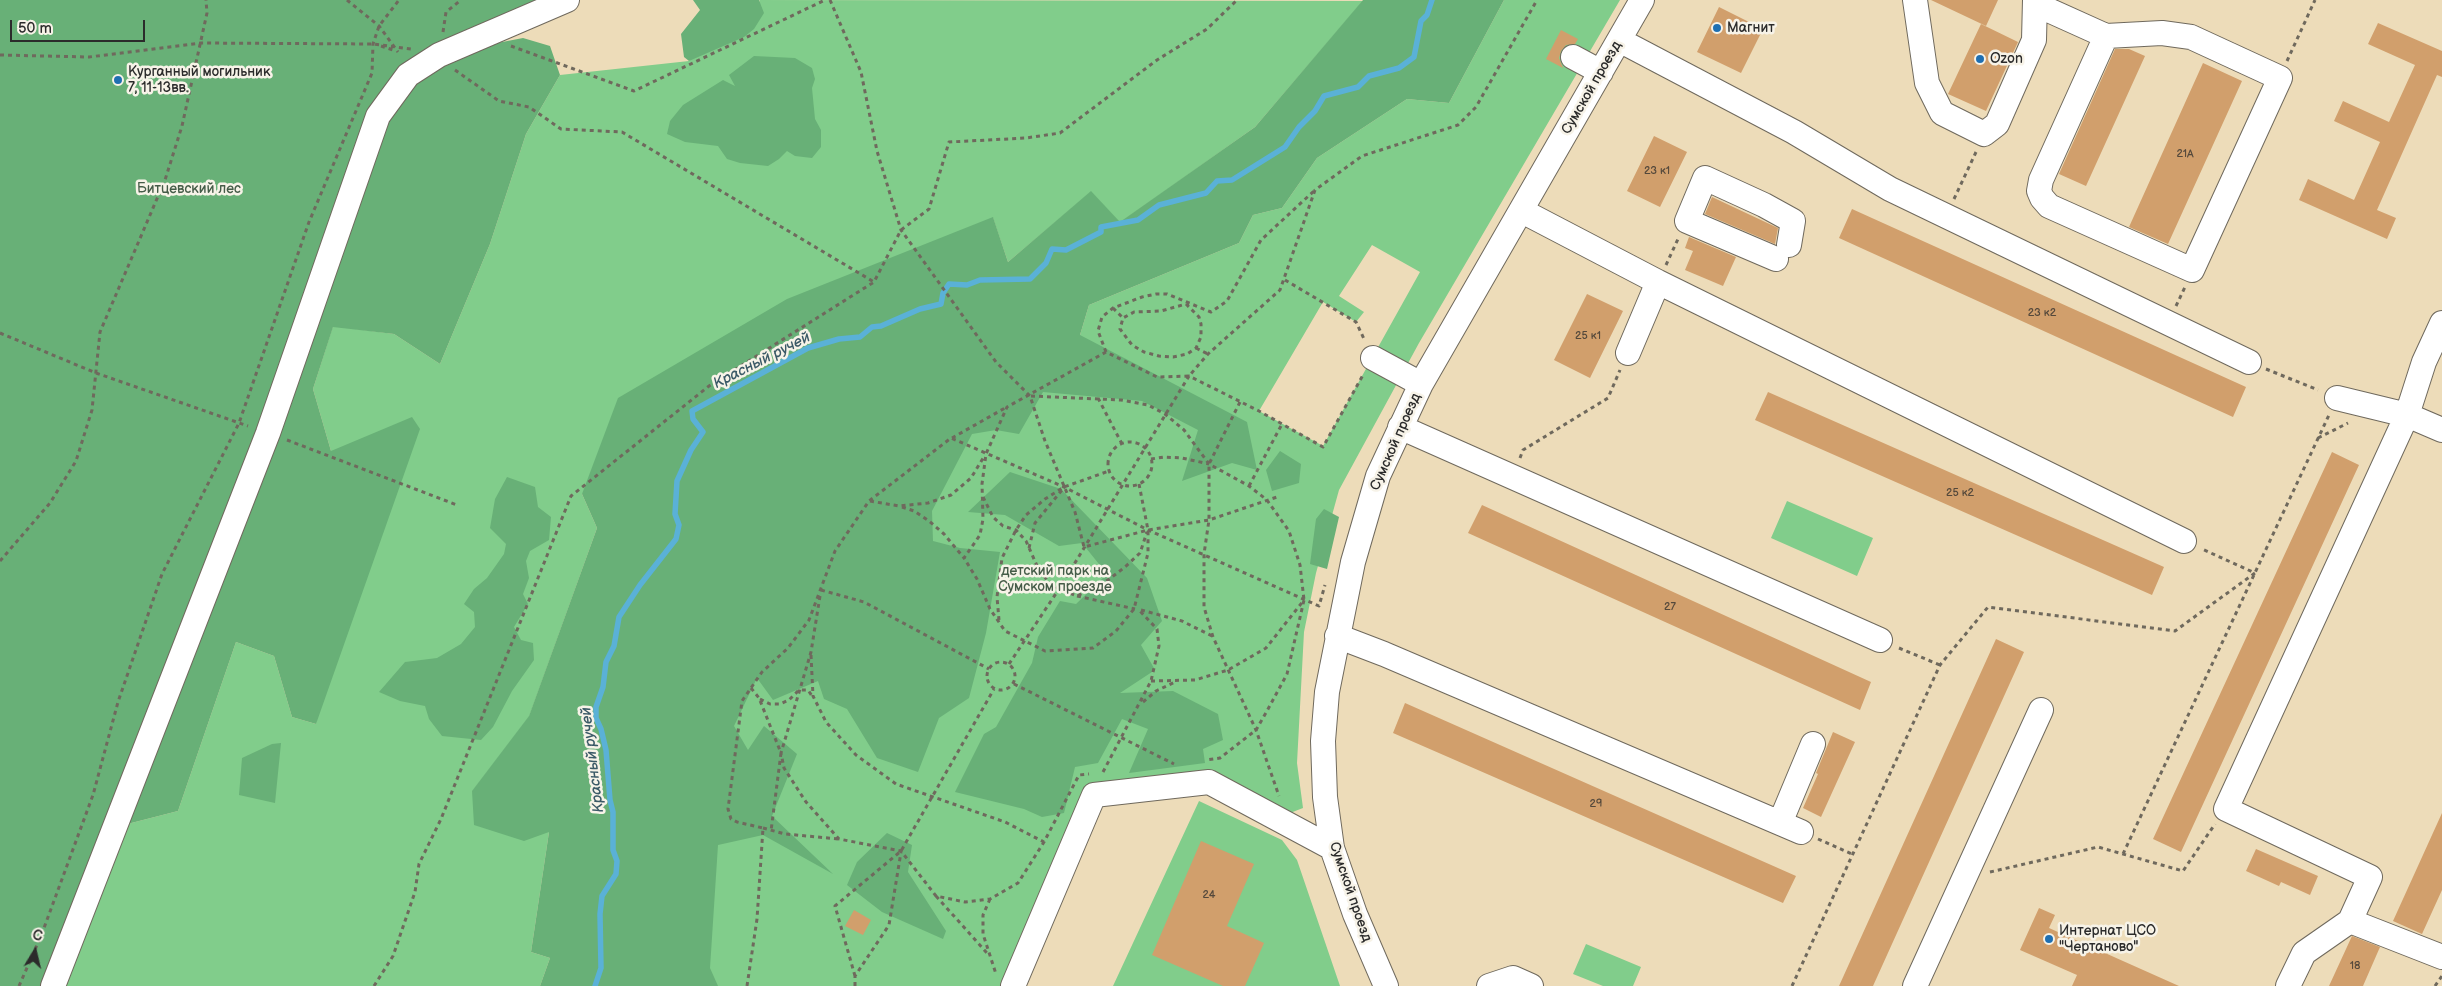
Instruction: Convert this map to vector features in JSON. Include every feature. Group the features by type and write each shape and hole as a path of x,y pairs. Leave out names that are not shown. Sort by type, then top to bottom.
{"street":[{"path":"53,986 268,433 378,116 408,75 440,55 567,0"},
{"name":"Сумской проезд","path":"1386,986 1355,914 1332,848 1325,797 1323,741 1327,692 1353,562 1378,476 1422,384 1642,0"},
{"path":"1915,0 1927,83 1942,113 1984,134 1997,124 2034,40 2035,2 2106,36 2162,33 2190,37 2280,78 2192,270 2049,206 2039,191 2041,180 2106,36"},
{"path":"1619,40 1794,132 1890,189 2249,362"},
{"path":"1573,58 1600,72"},
{"path":"1705,178 1793,221 1783,252 1687,221 1705,178"},
{"path":"1522,211 1658,282 2184,541"},
{"path":"1628,353 1658,282"},
{"path":"2288,986 2304,953 2350,921 2370,877 2226,809 2407,415 2424,362 2442,323"},
{"path":"1372,358 1422,384"},
{"path":"2337,398 2407,415 2442,430"},
{"path":"1400,427 1880,640"},
{"path":"1337,636 1384,654 1791,828 1813,744"},
{"path":"1915,986 2041,710"},
{"path":"1005,982 1094,795 1209,782 1332,848"},
{"path":"2350,921 2442,957"},
{"path":"1489,986 1513,978 1531,986"}],"path":[{"path":"0,561 50,504 76,461 92,410 100,332 165,180 182,126 201,43 207,13 206,0"},
{"path":"347,0 378,26 394,45 403,57 408,75"},
{"path":"19,986 41,936 93,795 118,702 162,574 240,423 309,222 372,73 373,44 378,26 399,0"},
{"path":"440,55 446,12 461,0"},
{"path":"484,36 634,91 825,0"},
{"path":"830,0 861,72 877,151 901,230 996,362 1030,396 1074,512 1084,548"},
{"path":"374,986 393,956 415,892 418,864 441,819 571,496 710,386 874,282 901,230 929,209 949,142 1026,138 1060,133 1157,60 1207,29 1237,0"},
{"path":"1285,280 1356,322 1372,358 1322,446 1189,376 1157,377 1106,352 1098,331 1102,317 1113,308 1156,294 1167,294 1186,304 1211,312 1227,300 1261,240 1316,190 1362,156 1458,125 1476,107 1537,0"},
{"path":"2280,78 2315,0"},
{"path":"0,55 89,57 201,43 394,45 440,55 453,69 499,101 529,107 561,129 622,132 874,282"},
{"path":"373,44 398,52"},
{"path":"1946,216 1984,134"},
{"path":"1009,664 1059,589 1189,376 1208,354 1280,290 1316,190"},
{"path":"1658,282 1687,221"},
{"path":"1186,304 1199,317 1201,324 1201,337 1196,348 1187,354 1173,358 1144,352 1132,345 1120,329 1124,318 1141,310 1161,311 1186,304"},
{"path":"1113,308 1124,318"},
{"path":"0,333 96,373 268,433 457,505"},
{"path":"1196,348 1208,354"},
{"path":"990,955 936,896 901,851 839,839 771,830 731,819 728,810 739,716 742,701 762,672 788,648 809,620 835,551 869,501 952,438 1106,352"},
{"path":"1512,477 1523,450 1608,398 1628,353"},
{"path":"2123,854 2337,398 2249,362"},
{"path":"1030,396 1098,398 1148,405 1165,414 1184,430 1209,464"},
{"path":"1098,398 1122,444"},
{"path":"1240,402 1209,464 1209,520 1204,554 1204,607 1213,636 1256,730 1288,825"},
{"path":"899,506 928,503 951,495 971,478 986,454 1006,408"},
{"path":"1249,486 1282,424"},
{"path":"952,438 1064,488 1148,530 1319,606 1325,585"},
{"path":"1130,442 1145,447 1151,459 1152,465 1147,478 1139,484 1122,484 1113,477 1110,471 1109,461 1114,450 1122,444 1130,442"},
{"path":"964,558 980,535 983,519 986,454"},
{"path":"1151,459 1164,457 1182,458 1209,464 1249,486 1267,500 1289,531 1300,565 1304,600 1287,674 1256,730 1220,758 1202,761"},
{"path":"1000,622 998,610 999,577 1002,558 1026,515 1045,498 1064,488 1110,471"},
{"path":"869,501 899,506 914,511 929,521 964,558 1005,631 1045,651 1093,648 1116,631 1134,608 1148,553 1148,530 1139,484"},
{"path":"1029,548 1031,533 1040,514 1064,488"},
{"path":"983,495 993,517 1003,526 1016,530 1026,541 1047,580 1059,589 1077,596 1134,608 1182,621 1213,636"},
{"path":"1084,548 1148,530 1209,520 1280,496"},
{"path":"1077,596 1108,580 1125,568 1140,553 1148,530"},
{"path":"2184,541 2255,573"},
{"path":"1792,986 1940,665 1988,607 2175,631 2255,573"},
{"path":"771,830 781,753 811,652 821,590"},
{"path":"821,590 864,602 989,669"},
{"path":"1152,681 1195,680 1228,670 1266,648 1304,600"},
{"path":"936,896 965,902 990,898 1018,883 1044,842 1079,775 1104,772 1152,681 1159,646 1157,629 1139,610"},
{"path":"1880,640 1940,665"},
{"path":"811,652 812,696"},
{"path":"998,662 1009,664 1016,672 1014,684 1005,690 994,689 987,680 989,669 998,662"},
{"path":"1140,705 1156,690 1180,680"},
{"path":"1014,684 1176,765"},
{"path":"751,688 759,698 781,753 784,768 806,802 839,839"},
{"path":"855,986 855,976 835,906 901,851 994,689"},
{"path":"759,698 770,704 780,704 789,700 799,690 808,690 826,722 856,755 896,784 1005,822 1044,842"},
{"path":"1966,877 2098,847 2184,871 2226,809"},
{"path":"747,986 757,919 763,828"},
{"path":"1791,828 1852,854"},
{"path":"855,976 889,924 901,851"},
{"path":"990,898 983,915 983,934 990,955 1005,982"},
{"path":"2435,986 2442,975"},
{"path":"1795,979 1797,986"}],"green space":[{"name":"Битцевский лес","path":"0,0 559,0 466,49 523,38 550,46 560,75 526,134 490,244 440,364 394,334 333,327 313,389 331,451 412,417 420,429 316,724 292,717 274,656 236,642 178,811 108,829 42,986 0,986"},
{"path":"693,0 759,0 764,13 754,29 744,37 689,61 684,57 681,34 700,10"},
{"path":"759,0 1363,1 1255,127 1120,223 1091,192 1008,262 993,218 582,494 597,528 529,717 472,792 549,832 531,952 550,958 540,986 42,986 108,829 178,811 236,642 274,656 292,717 316,724 331,451 313,389 333,326 394,334 440,364 490,244 526,134 560,75 689,61"},
{"path":"1363,0 1504,0 1449,103 1407,99 1317,158 1282,208 1253,215 1239,243 1089,305 1080,335 1247,422 1257,470 1232,463 1182,481 1198,430 1142,401 1043,392 1019,434 996,430 972,434 932,511 933,541 960,548 1000,552 986,633 969,698 939,718 918,772 877,758 847,709 824,699 818,681 773,700 757,678 734,726 748,750 764,726 797,754 772,816 833,874 763,835 718,845 710,968 718,986 540,986 550,958 531,952 549,832 524,841 474,825 472,791 529,716 597,528 582,494 618,398 787,299 993,217 1008,262 1091,191 1120,222 1255,127"},
{"name":"детский парк на Сумском проезде","path":"1504,0 1620,0 1419,343 1339,490 1316,573 1304,632 1297,763 1303,808 1290,813 1219,779 1091,788 1006,986 697,986 728,645 1080,335 1089,305 1239,243 1253,215 1282,208 1317,158 1407,99 1449,103","holes":["1372,245 1420,272 1323,446 1259,411 1323,302 1356,322 1364,312 1339,296"]},
{"path":"754,56 795,58 812,68 815,79 812,88 815,119 821,130 821,147 812,158 795,156 787,151 768,166 740,163 727,159 718,146 685,142 667,134 670,121 683,105 723,80 735,86 729,75"},
{"path":"1280,451 1301,464 1299,483 1272,491 1266,470"},
{"path":"1010,472 1061,489 1147,578 1162,621 1141,645 1155,670 1120,693 1173,691 1218,714 1223,740 1203,749 1205,763 1129,773 1148,729 1122,719 1098,763 1075,767 1064,813 1042,817 1024,809 955,792 984,734 996,727 1032,663 1038,637 1060,601 1076,604 1107,574 1082,543 1059,546 1005,515 968,512"},
{"path":"507,477 535,487 538,507 551,517 549,540 530,551 526,561 529,578 523,594 528,604 514,627 521,640 533,643 534,660 512,691 493,727 481,740 442,736 429,719 425,706 400,701 379,692 405,662 437,658 461,644 475,627 474,612 464,604 474,589 487,578 504,554 506,544 490,528 495,499"},
{"path":"1787,501 1873,538 1857,576 1771,538"},
{"path":"1324,509 1339,517 1327,569 1310,564 1316,519"},
{"path":"281,743 275,803 239,795 242,758 272,744"},
{"path":"1199,801 1282,840 1297,860 1340,986 1113,986"},
{"path":"887,833 912,845 908,872 946,931 943,939 882,912 847,885 857,862"},
{"path":"1586,944 1641,967 1633,986 1603,986 1573,974"}],"building":[{"path":"1931,0 1998,0 1986,26"},
{"path":"1719,7 1763,29 1741,73 1697,52"},
{"path":"2378,23 2442,51 2442,77 2437,75 2377,210 2396,218 2387,239 2299,200 2308,179 2354,200 2380,142 2334,121 2343,101 2389,122 2415,65 2368,44"},
{"path":"1981,24 2018,42 1986,111 1948,94"},
{"path":"1561,30 1578,39 1575,44 1566,45 1561,51 1559,58 1563,68 1546,59"},
{"path":"2115,49 2129,49 2145,56 2086,186 2059,174"},
{"path":"2203,63 2242,81 2168,244 2129,227"},
{"path":"1654,136 1687,152 1660,207 1627,191"},
{"path":"1712,197 1778,228 1775,244 1705,214"},
{"path":"1852,209 2246,387 2233,417 1839,238"},
{"path":"1689,237 1736,257 1723,286 1685,270 1693,251 1685,248"},
{"path":"1587,294 1623,311 1590,378 1554,360"},
{"path":"1768,392 2164,567 2152,595 1755,420"},
{"path":"2332,452 2359,465 2181,852 2153,839"},
{"path":"1482,505 1871,682 1860,710 1468,533"},
{"path":"1996,639 2024,652 1873,986 1839,986"},
{"path":"1405,703 1796,876 1783,903 1393,733"},
{"path":"1833,732 1855,742 1821,817 1803,808"},
{"path":"2442,813 2442,890 2422,934 2393,921"},
{"path":"1201,841 1254,864 1227,926 1264,943 1245,986 1223,986 1152,955"},
{"path":"2256,849 2318,876 2310,895 2281,882 2279,886 2246,871"},
{"name":"Интернат ЦСО \"Чертаново\"","path":"2039,908 2055,915 2049,928 2179,986 2072,986 2077,975 2020,950"},
{"path":"854,910 871,920 863,935 845,926"},
{"path":"2352,936 2380,947 2363,986 2329,986"}],"waterway":[{"name":"Красный ручей","path":"595,986 601,968 600,914 602,896 616,874 617,861 613,850 613,812 610,800 606,750 596,718 596,707 603,687 606,662 614,646 619,617 640,585 676,539 679,525 675,514 677,481 691,450 703,432 693,419 692,411 808,348 839,339 860,337 872,327 881,326 920,309 941,304 943,293 949,284 967,285 980,280 1030,279 1046,263 1052,249 1066,250 1101,232 1101,227 1138,220 1159,205 1206,193 1217,181 1232,180 1285,147 1299,127 1315,111 1324,96 1358,87 1369,76 1399,68 1414,57 1421,21 1427,15 1432,0"}],"place":[{"name":"Магнит","path":"1717,28"},
{"name":"Ozon","path":"1980,59"},
{"name":"Курганный могильник 7, 11-13вв.","path":"118,80"},
{"name":"Интернат ЦСО \"Чертаново\"","path":"2049,939"}]}
